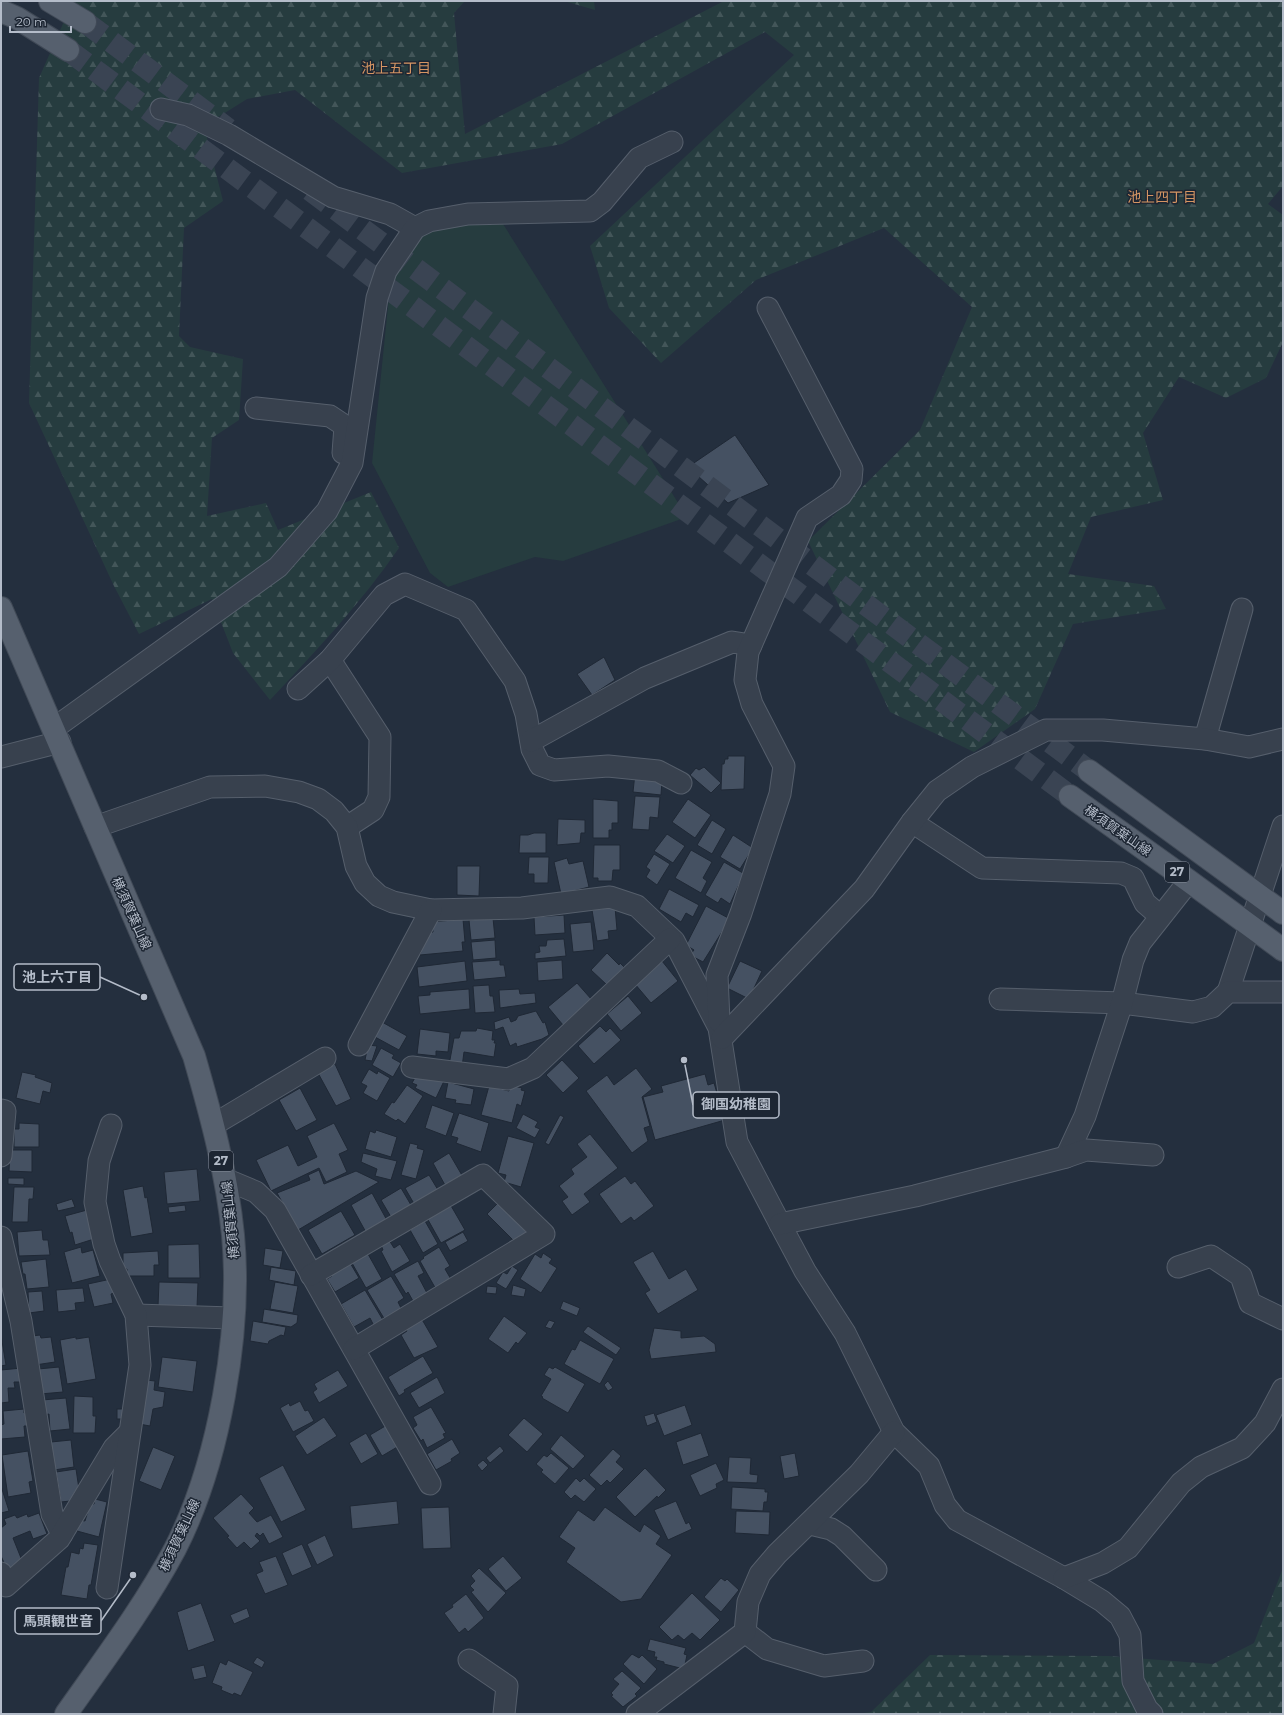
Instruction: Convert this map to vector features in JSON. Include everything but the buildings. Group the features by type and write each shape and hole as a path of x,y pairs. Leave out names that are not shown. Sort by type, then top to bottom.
{"main road":[{"path":"50,1 85,22"},
{"path":"1,11 17,18 68,50"},
{"name":"横須賀葉山線","path":"1,608 194,1056 213,1125 225,1179 233,1235 235,1277 226,1382 206,1473 176,1547 156,1582 128,1626 66,1714"},
{"name":"27","path":"1089,771 1283,913"},
{"name":"横須賀葉山線","path":"1070,796 1283,950"}],"street":[{"path":"161,109 188,115 229,135 333,197 390,214 415,228"},
{"path":"1,757 56,736 278,567 327,511 352,463 377,298 386,271 415,228 429,221 468,214 590,211 602,202 639,158 672,142"},
{"path":"768,308 852,469 851,480 841,495 807,518 748,652 745,680 752,704 784,766 780,794 741,913 717,975 721,1033 737,1142 805,1271 845,1333 894,1432 929,1466 945,1505 957,1520 1064,1578 1102,1601 1120,1616 1130,1635 1133,1681 1147,1708 1152,1714"},
{"path":"256,408 330,416 345,426 343,459 352,463"},
{"path":"298,689 330,660 384,595 404,584 466,610 515,681 526,714 532,749 540,765 554,770 608,766 658,771 680,783"},
{"path":"1204,739 1242,609"},
{"path":"531,741 645,678 732,642 751,645"},
{"path":"330,660 380,737 379,797 373,810 347,827"},
{"path":"721,1033 820,937 864,889 912,822 937,791 972,767 1046,730 1104,730 1204,739 1250,747 1283,739"},
{"path":"95,827 210,787 243,785 265,786 299,792 318,799 334,811 347,827 356,866 365,883 379,896 393,902 431,910 522,908 610,897 637,906 670,939 674,941 721,1033"},
{"path":"912,822 982,868 1121,873 1133,878 1145,903 1160,916"},
{"path":"1000,999 1122,1003 1193,1012 1212,1007 1228,992 1283,826"},
{"path":"1066,1157 1085,1116 1122,1003 1126,980 1140,943 1189,881"},
{"path":"359,1045 431,910"},
{"path":"412,1067 508,1079 533,1068 670,939"},
{"path":"1228,992 1283,992"},
{"path":"213,1125 325,1058"},
{"path":"1,1110 5,1111 1,1156"},
{"path":"107,1588 140,1365 136,1316 110,1261 104,1244 95,1202 99,1161 111,1125"},
{"path":"780,1224 915,1196 1066,1157 1086,1150 1153,1155"},
{"path":"311,1275 483,1175 544,1234 354,1349"},
{"path":"225,1179 256,1192 275,1210 430,1484"},
{"path":"1,1237 20,1321 52,1514 62,1534"},
{"path":"1178,1267 1211,1256 1241,1276 1250,1303 1283,1319"},
{"path":"136,1316 232,1318"},
{"path":"1064,1578 1102,1563 1128,1548 1181,1484 1201,1467 1242,1448 1265,1423 1283,1390"},
{"path":"637,1714 745,1632 748,1602 760,1574 777,1554 810,1524 859,1474 894,1432"},
{"path":"1,1573 6,1586 59,1539 114,1448 129,1433"},
{"path":"810,1524 831,1530 842,1536 876,1570"},
{"path":"745,1632 767,1649 824,1666 864,1661"},
{"path":"469,1660 507,1686 504,1714"}],"green space":[{"path":"73,1 465,1 454,13 465,134 724,1 1283,1 1283,186 1268,204 1283,215 1283,342 1266,378 1226,398 1179,377 1143,433 1163,500 1091,517 1068,574 1154,586 1166,609 1073,624 1035,709 974,752 890,712 808,541 920,430 972,307 884,228 756,280 661,363 609,308 590,246 794,55 765,32 562,144 402,173 295,90 247,99 204,126 223,201 184,228 179,336 190,347 243,359 239,420 212,438 207,516 266,503 278,530 371,492 399,548 353,608 270,700 233,653 212,599 139,634 114,586 29,403 39,78"},
{"path":"564,1 594,1 595,10"},
{"path":"498,216 687,517 563,561 535,557 448,587 430,573 372,463 391,277 416,241 435,225"},
{"path":"1283,1568 1283,1714 855,1714 871,1712 930,1655 1108,1656 1213,1664 1254,1643"}],"tunnel":[{"path":"85,22 228,129"},
{"path":"68,50 1070,796"},
{"path":"310,190 1089,771"}],"place":[{"name":"池上六丁目","path":"144,997"},
{"name":"御国幼稚園","path":"684,1060"},
{"name":"馬頭観世音","path":"133,1575"}],"district":[{"name":"池上五丁目","path":"396,68"},
{"name":"池上四丁目","path":"1162,197"}]}
